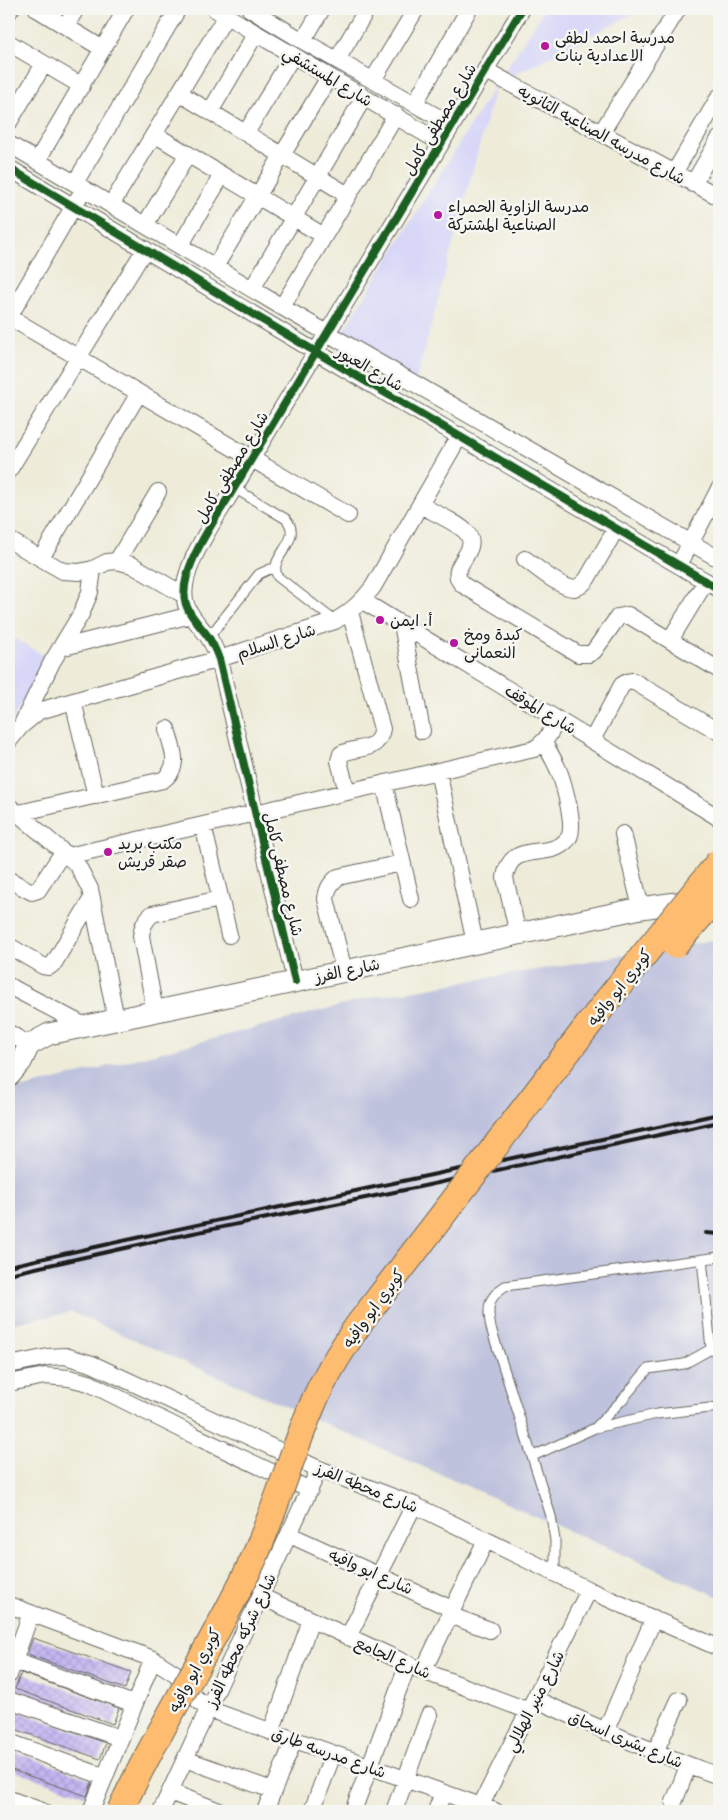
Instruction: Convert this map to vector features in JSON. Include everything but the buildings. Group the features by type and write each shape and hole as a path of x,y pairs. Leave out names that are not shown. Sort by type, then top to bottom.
{"main road":[{"name":"كوبري ابو وافيه","path":"120,1811 248,1570 273,1511 312,1406 322,1384 346,1344 364,1316 609,998 719,862"},
{"name":"كوبري ابو وافيه","path":"139,1811 268,1563 332,1398 344,1372 369,1333 636,992 714,897"}],"street":[{"path":"37,9 103,49"},
{"path":"66,26 76,9"},
{"path":"37,161 126,9"},
{"path":"178,9 80,186 74,206 9,317 348,515"},
{"name":"شارع المستشفي","path":"250,9 267,13 303,41 452,125"},
{"path":"303,41 322,9"},
{"path":"338,60 368,9"},
{"path":"373,80 416,9"},
{"path":"414,103 469,9"},
{"name":"شارع مصطفى كامل","path":"295,981 219,659 209,637 186,605 184,582 192,560 251,459 522,9"},
{"path":"601,133 678,9"},
{"path":"111,205 179,93 221,12"},
{"name":"شارع المستشفي","path":"221,12 441,143"},
{"path":"210,112 256,33"},
{"path":"9,45 82,86"},
{"path":"246,133 293,55"},
{"path":"9,122 44,64"},
{"name":"شارع مدرسه الصناعيه الثانويه","path":"485,70 719,197"},
{"path":"214,267 329,77"},
{"path":"179,93 348,195"},
{"path":"252,289 364,97"},
{"path":"674,173 719,97"},
{"path":"282,307 396,115"},
{"path":"154,134 324,236"},
{"path":"693,184 719,139"},
{"name":"شارع العبور","path":"9,144 282,307 719,559"},
{"path":"145,225 188,154"},
{"name":"شارع العبور","path":"9,168 316,352 713,585"},
{"path":"180,246 222,175"},
{"path":"9,470 146,249"},
{"path":"41,558 139,394"},
{"name":"شارع السلام","path":"9,741 21,726 39,711 219,659 335,621 350,612 363,601 374,587 460,435"},
{"path":"679,565 719,489"},
{"path":"117,561 158,492"},
{"path":"420,505 461,527 468,534 471,543 468,553 456,574 458,580 463,585 578,654 589,654 594,651 615,620 623,615 632,617 719,670"},
{"path":"526,559 564,585 572,588 581,586 616,529"},
{"path":"9,540 63,571 78,572 93,569 107,562 117,561 132,565 184,595"},
{"path":"21,726 60,648 81,614 90,592 93,569"},
{"path":"670,640 713,585"},
{"name":"شارع الموقف","path":"363,601 719,818"},
{"path":"347,792 340,760 341,754 373,746 381,736 382,729 350,612"},
{"path":"60,648 191,614"},
{"path":"402,624 422,731"},
{"path":"592,740 622,685 633,681 719,732"},
{"path":"74,701 96,796"},
{"path":"9,880 32,892 36,892 66,854 534,749 544,743 557,719"},
{"path":"14,810 96,796 163,780 172,774 175,764 167,729"},
{"path":"518,934 505,878 506,869 516,856 558,846 566,842 572,825 560,774 544,743"},
{"path":"438,771 475,943"},
{"path":"384,783 411,899"},
{"path":"14,810 66,854 85,876 92,898 116,1020"},
{"path":"203,824 229,935"},
{"path":"622,834 641,908"},
{"path":"344,971 326,899 327,890 331,883 338,878 402,863"},
{"name":"شارع الفرز","path":"29,1045 49,1034 85,1026 641,908 714,897"},
{"path":"9,946 43,966 49,967 54,963 92,898"},
{"path":"155,1011 140,936 146,920 152,914 220,898"},
{"path":"9,986 85,1026"},
{"path":"9,1033 29,1045 21,1062 9,1076"},
{"name":"شارع محطه الفرز","path":"9,1365 48,1356 65,1356 92,1364 319,1469 414,1505 590,1590 719,1648"},
{"name":"شارع محطه الفرز","path":"9,1383 45,1376 69,1378 89,1383 310,1490"},
{"path":"140,1408 148,1390"},
{"name":"شارع شركه محطه الفرز","path":"161,1811 319,1469"},
{"path":"348,1637 414,1505"},
{"name":"شارع ابو وافيه","path":"290,1535 379,1575 490,1630"},
{"path":"353,1811 369,1766 416,1668 451,1612 486,1540"},
{"name":"شارع منير الهلالي","path":"485,1809 532,1705 590,1590"},
{"name":"شارع الجامع","path":"260,1596 416,1668 532,1705"},
{"path":"9,1605 153,1659 91,1811"},
{"path":"30,1613 11,1665 134,1704"},
{"path":"605,1732 654,1618"},
{"path":"272,1732 311,1620"},
{"name":"شارع مدرسه طارق","path":"153,1659 176,1674 190,1694 208,1709 485,1809"},
{"path":"9,1700 120,1738"},
{"path":"655,1752 678,1700"},
{"name":"شارع بشرى اسحاق","path":"532,1705 688,1766 717,1770"},
{"path":"394,1811 429,1715"},
{"path":"265,1811 294,1740"},
{"path":"9,1742 105,1777"},
{"path":"312,1811 333,1754"},
{"path":"184,1759 272,1790"},
{"path":"674,1802 688,1766"},
{"path":"170,1792 219,1811"},
{"path":"436,1811 443,1793"},
{"path":"9,1799 42,1811"}],"lane":[{"path":"234,488 290,523 292,528 291,539 279,560 276,570 278,577 335,621"},
{"path":"209,637 259,574 270,569 276,570"},
{"path":"555,1572 555,1540 551,1516 491,1328 488,1313 490,1300 505,1286 719,1258"},
{"path":"594,1428 622,1400 648,1369 684,1364 711,1348 702,1259"},
{"path":"533,1456 594,1428 657,1414 719,1407"}],"shaded area":[{"name":"مدرسة احمد لطفى الاعدادية بنات","path":"545,9 642,9 496,84"},
{"name":"مدرسة الزاوية الحمراء الصناعية المشتركة","path":"496,84 414,388 334,346"},
{"path":"9,635 48,658 9,726"},
{"path":"719,939 719,1597 71,1312 9,1324 9,1092 369,998"}],"railway":[{"path":"9,1266 719,1114"},
{"path":"9,1274 174,1237 424,1186 719,1122"},
{"path":"706,1233 719,1234"}],"cycle path":[{"path":"295,981 219,659 209,638 187,607 184,594 186,579 199,546 208,530 522,9"},
{"path":"9,168 316,352 719,589"}],"place":[{"name":"مدرسة احمد لطفى الاعدادية بنات","path":"545,46"},
{"name":"مدرسة الزاوية الحمراء الصناعية المشتركة","path":"438,215"},
{"name":"أ. ايمن","path":"380,620"},
{"name":"كبدة ومخ النعمانى","path":"454,643"},
{"name":"مكتب بريد صقر قريش","path":"108,852"}]}
